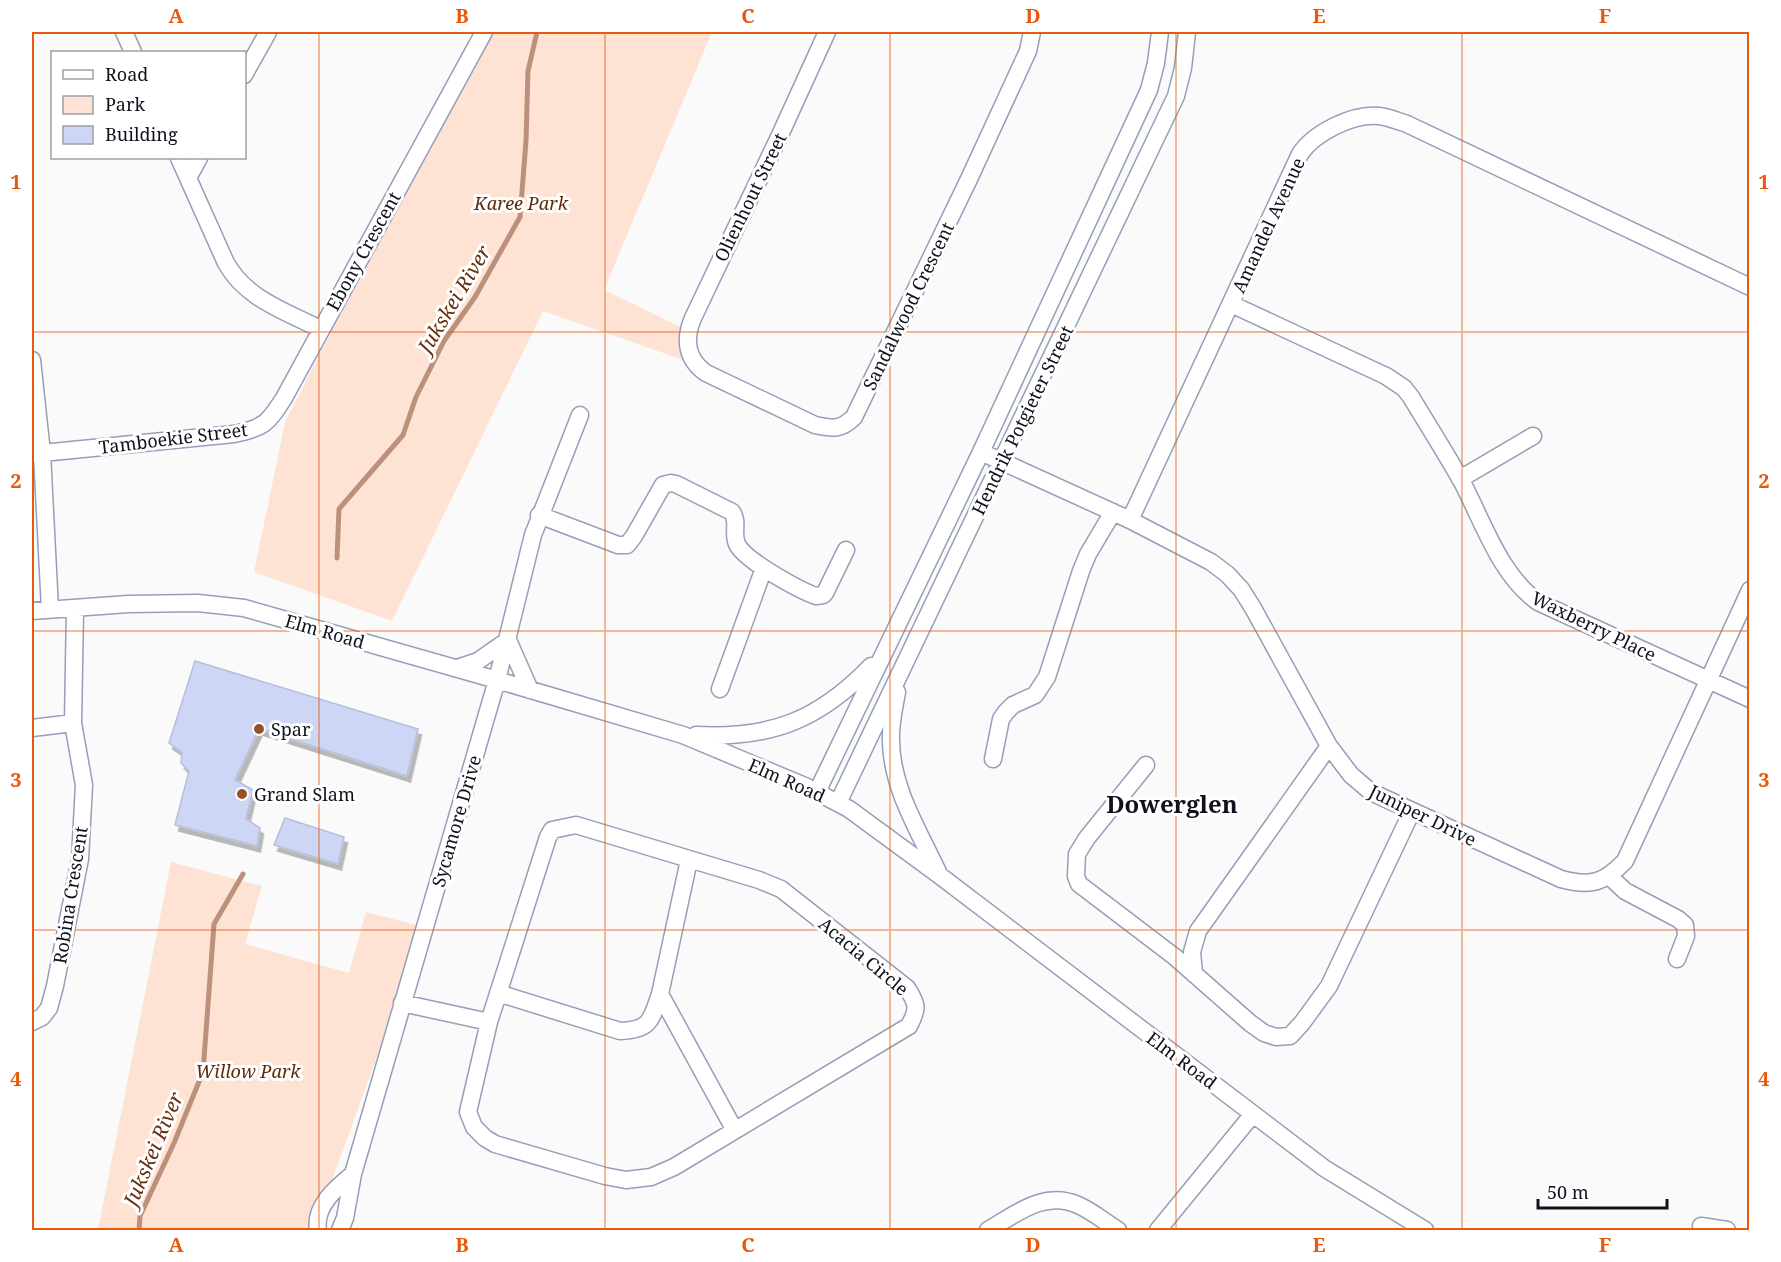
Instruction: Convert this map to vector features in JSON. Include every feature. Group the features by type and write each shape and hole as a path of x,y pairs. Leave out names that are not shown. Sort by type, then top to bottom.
{"street":[{"path":"124,32 133,51"},
{"path":"246,71 268,32"},
{"name":"Ebony Crescent","path":"179,159 234,278 255,296 321,329 484,32"},
{"name":"Olienhout Street","path":"696,363 687,345 689,327 827,32"},
{"name":"Sandalwood Crescent","path":"696,363 706,373 815,425 834,429 854,417 969,179 1028,51 1032,32"},
{"name":"Hendrik Potgieter Street","path":"817,792 981,452 1149,90 1156,63 1160,32"},
{"name":"Hendrik Potgieter Street","path":"838,803 1176,96 1183,68 1187,32"},
{"name":"Amandel Avenue","path":"1130,520 1291,173 1306,146 1317,136 1332,128 1360,118 1377,116 1407,124 1749,287"},
{"path":"188,178 199,159"},
{"name":"Waxberry Place","path":"1231,304 1386,376 1404,388 1460,478 1511,575 1527,594 1538,602 1749,699"},
{"name":"Tamboekie Street","path":"37,454 234,434 254,429 270,419 284,398 321,329"},
{"path":"32,360 50,610"},
{"name":"Sycamore Drive","path":"340,1230 345,1218 353,1174 402,1003 498,680 539,515 580,415"},
{"path":"1460,478 1533,436"},
{"name":"Juniper Drive","path":"981,452 1130,520 1211,562 1227,574 1241,589 1329,746 1359,782 1385,799 1412,812 1561,879 1592,884 1609,876"},
{"path":"539,515 618,545 627,545 656,494 663,485 671,483 722,505 732,512 736,518 736,541 739,547 764,568 812,595 819,596 825,592 846,550"},
{"path":"993,759 1001,719 1013,705 1035,695 1047,677 1081,571 1088,554 1113,512"},
{"path":"720,689 764,568"},
{"path":"1677,958 1686,936 1685,925 1625,891 1609,876 1625,861 1749,590"},
{"name":"Elm Road","path":"32,611 128,604 198,603 244,608 683,735 817,792 838,803 939,875 1324,1168 1425,1230"},
{"name":"Robina Crescent","path":"32,1022 42,1017 49,1008 80,859 84,785 73,723 75,609"},
{"path":"457,668 478,661 508,640 530,690"},
{"path":"683,735 745,734 772,729 792,722 818,711 837,697 859,679 881,656"},
{"path":"907,656 892,718 893,767 905,804 939,875"},
{"path":"32,728 73,723"},
{"path":"1194,974 1192,952 1198,931 1329,746"},
{"path":"1146,765 1086,838 1077,854 1076,876 1079,884 1157,943 1264,1033 1276,1037 1290,1035 1302,1023 1329,986 1412,812"},
{"name":"Acacia Circle","path":"576,825 759,880 781,889 907,988 914,998 916,1012 909,1026 674,1167 651,1177 626,1180 495,1144 484,1138 474,1127 468,1113 498,993 548,837 552,830 576,825"},
{"path":"498,993 620,1031 637,1030 646,1026 654,1013 660,994 689,860"},
{"path":"1157,943 1179,942 1198,931"},
{"path":"660,994 734,1129"},
{"path":"402,1003 489,1022"},
{"path":"1158,1230 1253,1114"},
{"path":"318,1230 317,1216 320,1209 339,1185 353,1174"},
{"path":"988,1230 1033,1204 1053,1200 1079,1205 1118,1230"},
{"path":"1701,1226 1727,1230"}],"green space":[{"name":"Karee Park","path":"485,32 712,32 604,290 685,329 695,364 543,311 392,621 254,572 285,422"},
{"name":"Willow Park","path":"171,862 262,886 245,944 349,973 366,912 424,927 314,1230 98,1230"}],"building":[{"path":"195,661 418,729 407,776 259,729 235,780 253,790 246,819 260,828 257,846 175,825 189,771 181,763 182,752 169,743"},
{"path":"285,818 344,837 338,864 274,845"}],"waterway":[{"name":"Jukskei River","path":"337,558 339,509 403,435 416,397 444,341 475,297 520,217 526,141 528,71 537,32"},
{"name":"Jukskei River","path":"139,1230 140,1216 174,1143 203,1072 214,924 243,874"}],"place":[{"name":"Spar","path":"259,729"},
{"name":"Grand Slam","path":"242,794"}],"district":[{"name":"Dowerglen","path":"1172,803"}]}
